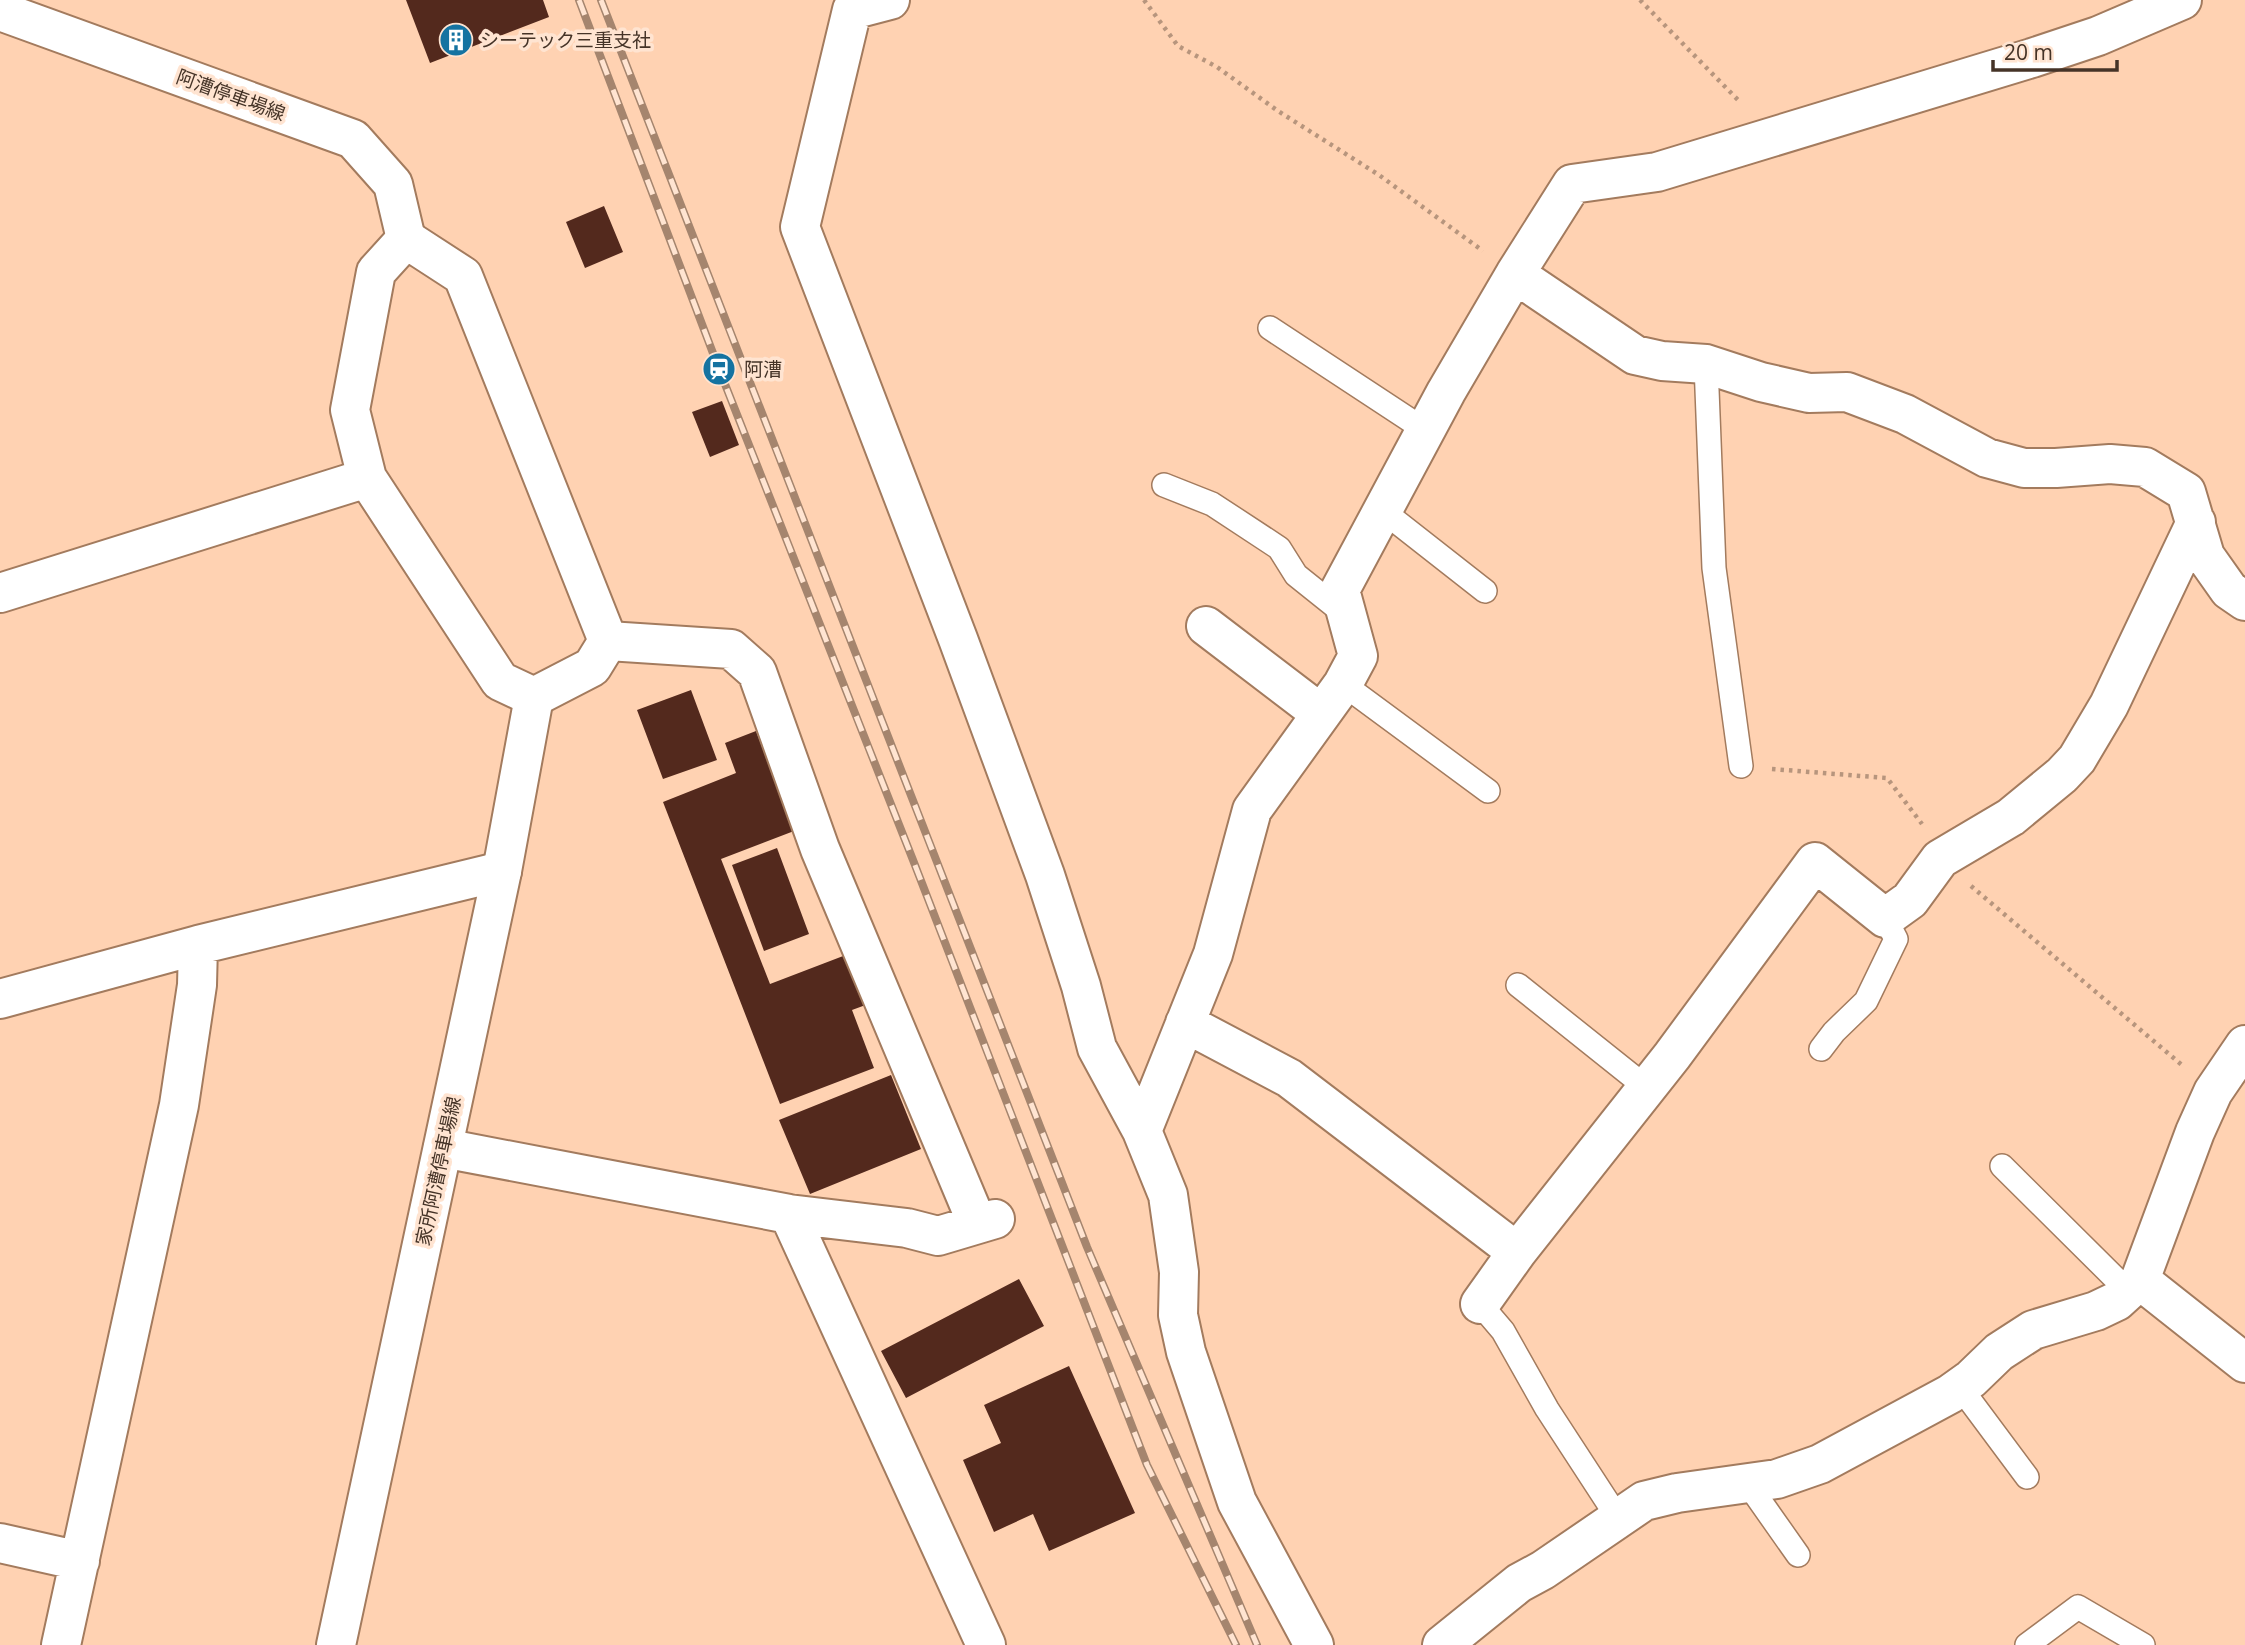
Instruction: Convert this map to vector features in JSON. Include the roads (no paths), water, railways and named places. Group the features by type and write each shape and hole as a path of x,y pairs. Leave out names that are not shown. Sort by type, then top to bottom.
{"street":[{"path":"890,0 852,10 800,228 953,626 1045,875 1081,986 1097,1048 1142,1131 1168,1195 1179,1272 1178,1315 1186,1352 1237,1502 1314,1645"},
{"path":"1142,1131 1213,954 1252,810 1359,656 1340,590 1425,430 1515,274 1572,184 1657,172 2098,36 2182,0"},
{"name":"阿漕停車場線","path":"0,11 353,139 393,184 406,239"},
{"path":"406,239 463,276 608,641 592,667 534,697 500,681 367,478 350,410 376,272 406,239"},
{"path":"1515,274 1634,355 1706,364 1809,394 1847,392 1905,414 1987,458 2024,468 2110,464 2145,467 2186,492 2205,556 2229,590 2245,601"},
{"path":"0,593 367,478"},
{"path":"1480,1304 1517,1252 1647,1088 1815,862 1885,918 1910,900 1943,857 2011,817 2062,775 2077,759 2109,705 2196,522"},
{"path":"1206,626 1331,699"},
{"path":"443,1148 789,1214 907,1228 938,1236 986,1221 820,849 757,672 731,649 608,641"},
{"name":"家所阿漕停車場線","path":"336,1645 502,871 534,697"},
{"path":"0,999 198,945 502,871"},
{"path":"61,1645 179,1105 197,985 198,945"},
{"path":"1185,1023 1289,1078 1517,1252"},
{"path":"1442,1645 1518,1583 1542,1570 1644,1501 1677,1493 1777,1479 1820,1464 1960,1387 1999,1352 2033,1330 2096,1311 2116,1301 2134,1286 2213,1092 2245,1045"},
{"path":"789,1214 986,1645"},
{"path":"2134,1286 2245,1363"},
{"path":"0,1544 80,1562"}],"lane":[{"path":"1270,328 1425,430"},
{"path":"1706,364 1714,568 1741,766"},
{"path":"1164,485 1212,504 1279,548 1296,575 1348,617"},
{"path":"1383,511 1485,591"},
{"path":"1331,699 1488,790"},
{"path":"1821,1049 1834,1032 1866,1001 1872,989 1896,939 1885,918"},
{"path":"1518,985 1647,1088"},
{"path":"2002,1166 2134,1286"},
{"path":"1480,1304 1503,1331 1547,1409 1618,1518"},
{"path":"1960,1387 2027,1477"},
{"path":"1748,1484 1798,1555"},
{"path":"2027,1645 2078,1606 2143,1645"}],"railway":[{"path":"579,0 719,369 913,860 1147,1465 1236,1645"},
{"path":"601,0 1087,1247 1257,1645"}],"place":[{"name":"シーテック三重支社","path":"456,40"},
{"name":"阿漕","path":"719,369"}]}
